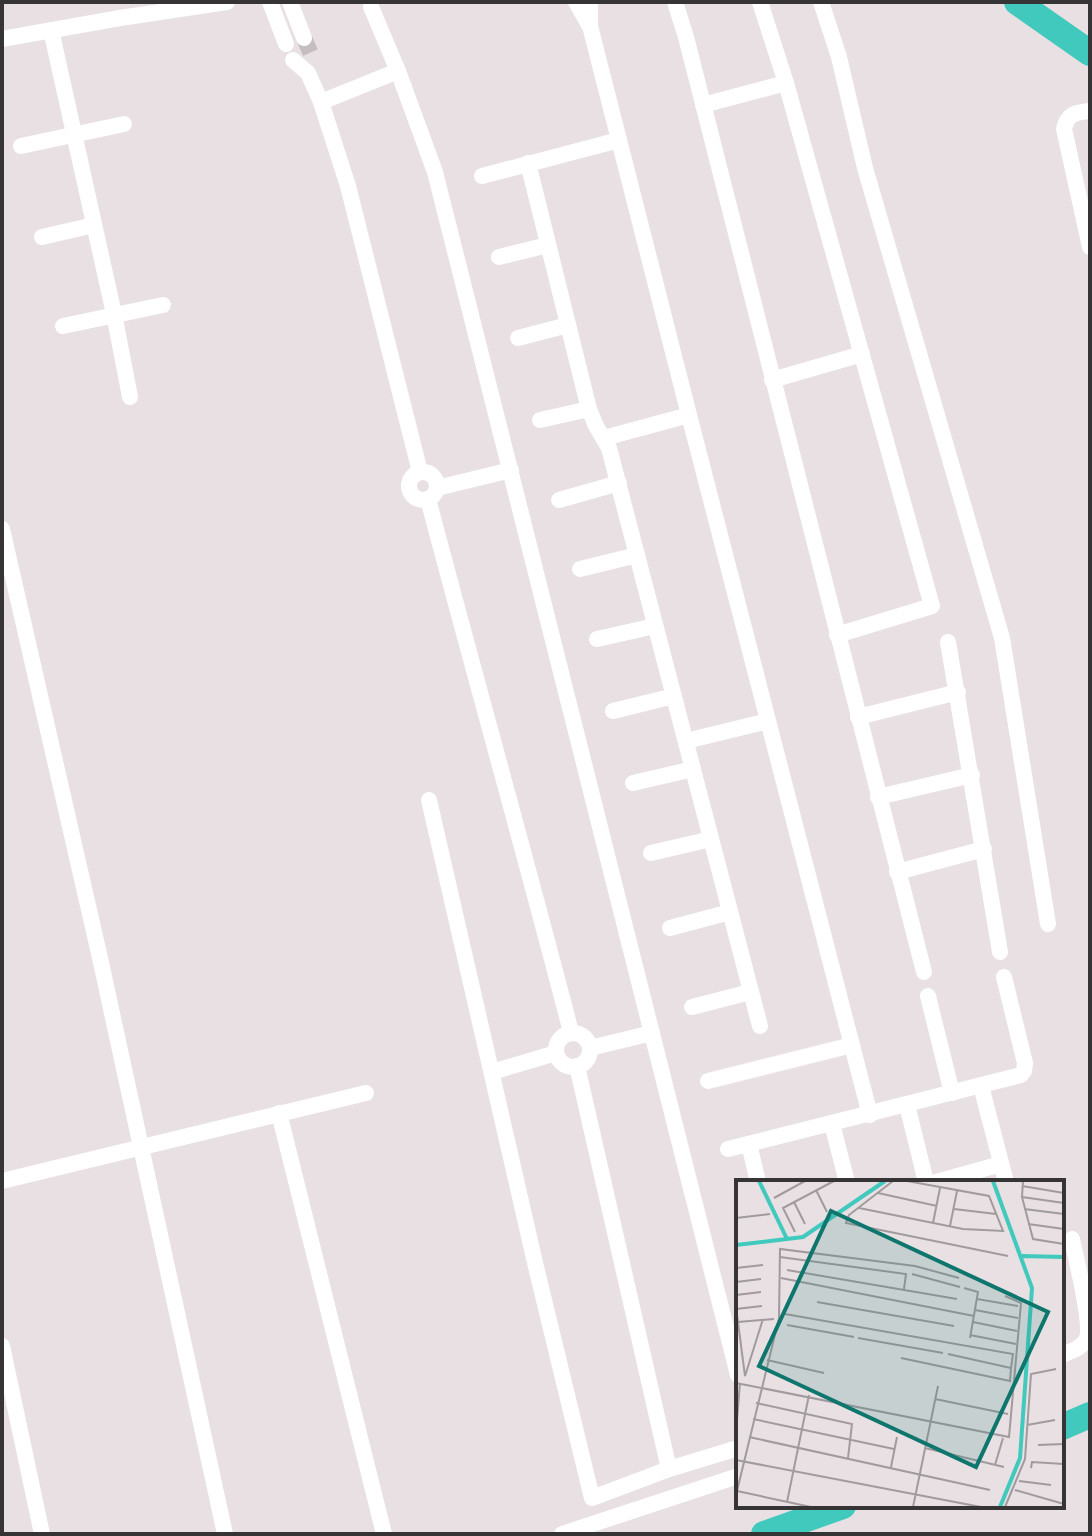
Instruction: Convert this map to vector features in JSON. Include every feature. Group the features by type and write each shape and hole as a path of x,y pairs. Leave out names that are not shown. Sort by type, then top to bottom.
{"street":[{"path":"2,39 227,2"},
{"path":"270,2 286,44"},
{"path":"290,2 304,38"},
{"path":"576,2 590,26"},
{"path":"590,2 590,26 870,1115"},
{"path":"675,2 924,972"},
{"path":"760,2 786,83 932,606 837,635"},
{"path":"821,2 839,57 865,168 1002,638 1048,924"},
{"path":"371,7 435,172 736,1367"},
{"path":"51,30 130,397"},
{"path":"308,73 311,54"},
{"path":"293,60 308,73 321,102 348,186 420,472"},
{"path":"321,102 398,71"},
{"path":"703,105 786,83"},
{"path":"1090,111 1072,114 1066,120 1064,129 1090,247"},
{"path":"21,146 124,124"},
{"path":"482,176 619,140"},
{"path":"528,163 589,409 607,442 619,483 760,1026"},
{"path":"42,237 94,225"},
{"path":"499,257 548,245"},
{"path":"63,326 163,305"},
{"path":"518,338 568,325"},
{"path":"772,380 862,354"},
{"path":"540,420 589,409"},
{"path":"604,438 689,415"},
{"path":"511,470 433,494 421,500 414,497 409,484 412,477 420,472 432,475 436,481 433,494 479,690 571,1032"},
{"path":"559,500 619,483"},
{"path":"2,529 83,880 225,1534"},
{"path":"580,569 637,555"},
{"path":"597,639 655,626"},
{"path":"948,642 1000,952"},
{"path":"858,717 958,692"},
{"path":"613,711 674,696"},
{"path":"686,741 768,721"},
{"path":"633,783 693,769"},
{"path":"878,797 972,775"},
{"path":"429,800 592,1498 669,1469 736,1449"},
{"path":"651,853 711,839"},
{"path":"897,872 984,849"},
{"path":"670,928 730,912"},
{"path":"728,1149 1021,1075 1025,1063 1004,977"},
{"path":"692,1007 750,992"},
{"path":"928,996 952,1093"},
{"path":"571,1032 582,1035 590,1048 586,1060 577,1066 566,1066 556,1053 557,1041 571,1032"},
{"path":"590,1048 652,1033"},
{"path":"708,1081 852,1045"},
{"path":"492,1072 556,1053"},
{"path":"577,1066 669,1469"},
{"path":"981,1086 1005,1180"},
{"path":"2,1181 366,1093"},
{"path":"907,1105 926,1180"},
{"path":"279,1113 384,1534"},
{"path":"832,1124 846,1180"},
{"path":"749,1144 758,1180"},
{"path":"943,1180 1001,1164"},
{"path":"1064,1354 1086,1342 1089,1334 1089,1320 1072,1239"},
{"path":"2,1346 42,1534"},
{"path":"562,1534 736,1477"}],"waterway":[{"path":"1017,2 1090,53"},
{"path":"1064,1426 1090,1415"},
{"path":"764,1534 837,1508"}],"tunnel":[{"path":"304,38 311,54"}]}
